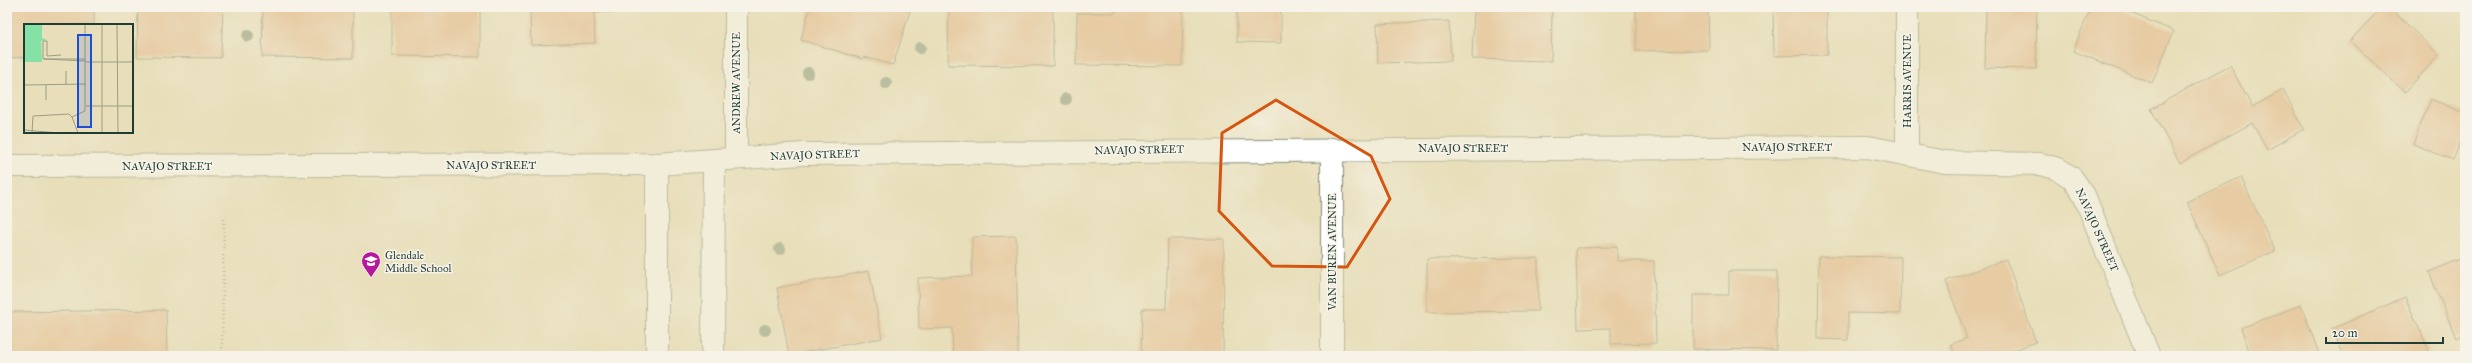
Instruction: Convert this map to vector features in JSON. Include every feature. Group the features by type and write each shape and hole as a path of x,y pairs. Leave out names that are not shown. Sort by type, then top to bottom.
{"street":[{"name":"ANDREW AVENUE","path":"736,7 736,158"},
{"name":"HARRIS AVENUE","path":"1907,7 1907,154"},
{"name":"NAVAJO STREET","path":"7,166 657,164 803,154 1332,149 1868,147 1944,162 2040,164 2058,169 2072,178 2084,195 2149,356"},
{"name":"VAN BUREN AVENUE","path":"1332,149 1332,356"},
{"path":"713,356 714,160"},
{"path":"657,164 657,356"}],"path":[{"path":"222,356 224,216"}],"highlighted area":[{"path":"1276,100 1371,156 1390,199 1347,267 1272,266 1219,211 1222,133"}],"building":[{"path":"7,7 94,7 94,24 24,24 24,57 9,58"},
{"path":"138,7 223,7 221,58 137,57"},
{"path":"263,7 353,7 353,58 262,57"},
{"path":"392,7 480,7 480,57 392,56"},
{"path":"530,7 617,7 618,12 594,13 595,43 531,45"},
{"path":"810,7 897,7 910,11 893,65 864,57 863,59 801,40"},
{"path":"949,7 1053,7 1053,66 948,65"},
{"path":"1115,7 1183,9 1182,66 1076,65 1077,13 1115,13"},
{"path":"1237,7 1281,7 1281,43 1237,42"},
{"path":"1474,7 1552,7 1551,61 1472,59"},
{"path":"1636,7 1708,7 1709,50 1636,51"},
{"path":"1773,7 1827,7 1827,55 1774,56"},
{"path":"1986,7 2037,7 2036,69 1985,68"},
{"path":"2091,7 2116,7 2174,31 2152,83 2073,51"},
{"path":"2382,7 2389,7 2439,55 2405,92 2350,41"},
{"path":"1449,21 1451,61 1378,63 1377,24"},
{"path":"2230,65 2252,107 2283,90 2304,129 2267,150 2252,123 2180,163 2151,109"},
{"path":"2431,99 2465,113 2465,132 2453,160 2413,144"},
{"path":"2241,177 2275,251 2220,275 2187,202"},
{"path":"1016,236 1018,356 953,356 952,328 919,329 918,278 972,276 972,237"},
{"path":"1168,239 1224,239 1223,356 1141,356 1142,309 1166,309"},
{"path":"1617,247 1617,261 1654,261 1656,343 1611,344 1611,328 1578,329 1576,248"},
{"path":"1819,256 1901,257 1900,314 1848,313 1848,340 1818,339"},
{"path":"1538,258 1538,311 1427,312 1427,259"},
{"path":"2006,259 2036,342 1998,356 1955,356 1951,344 1967,338 1946,281"},
{"path":"2460,259 2463,267 2465,266 2465,335 2456,338 2429,272"},
{"path":"869,271 882,338 789,355 777,288"},
{"path":"1729,271 1777,271 1776,350 1693,349 1693,295 1729,295"},
{"path":"2405,297 2429,351 2417,356 2344,356 2332,329"},
{"path":"2301,305 2320,356 2251,356 2241,328"},
{"path":"166,310 167,356 7,356 7,312"}],"place":[{"name":"Glendale Middle School","path":"371,278"}]}
